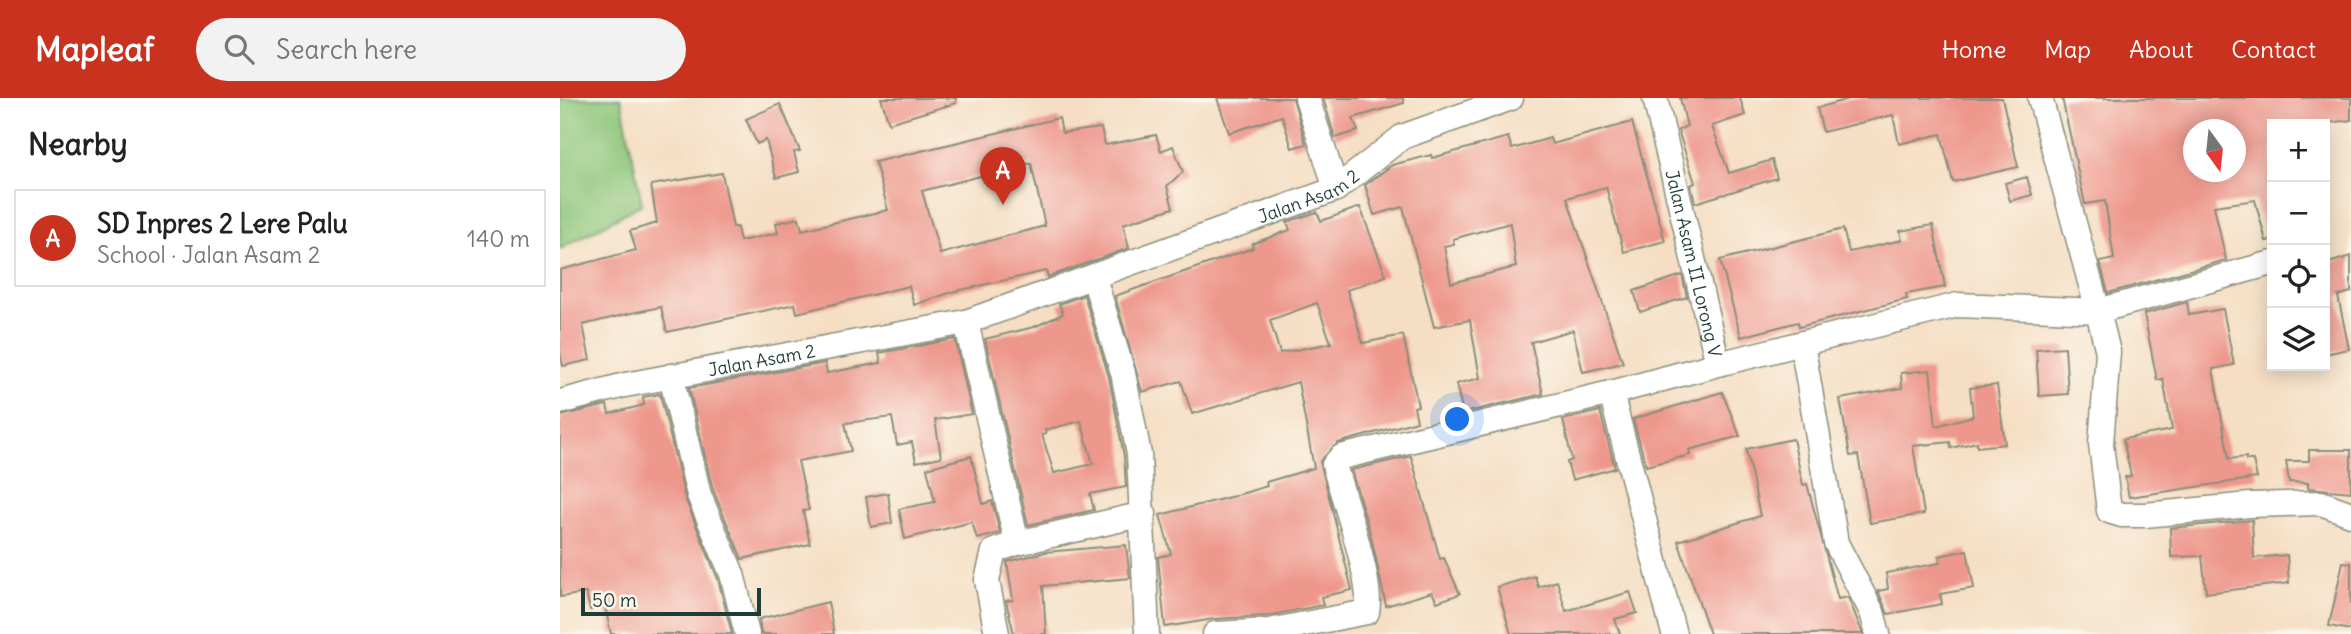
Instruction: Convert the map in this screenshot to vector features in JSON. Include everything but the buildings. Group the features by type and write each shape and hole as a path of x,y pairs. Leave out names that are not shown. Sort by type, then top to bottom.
{"street":[{"path":"1307,98 1336,189"},
{"name":"Jalan Asam 2","path":"560,402 671,376 966,322 1336,189 1402,137 1511,98"},
{"name":"Jalan Asam II Lorong V","path":"1215,634 1269,631 1367,612 1368,595 1364,575 1334,465 1341,457 1611,393 1718,364 1655,98"},
{"path":"2040,98 2108,352 2101,444 2109,511 2122,515 2250,505 2321,503 2351,514"},
{"path":"1718,364 1958,305 2098,311 2267,264"},
{"path":"1094,278 1123,373 1139,454 1144,514 1147,634"},
{"path":"966,322 1017,543"},
{"path":"1802,343 1836,543 1872,612 1878,634"},
{"path":"671,376 699,495 732,574 747,634"},
{"path":"1611,393 1674,634"},
{"path":"997,634 987,580 994,551 1017,543 1144,514"}],"green space":[{"path":"560,98 621,98 642,204 560,249"}],"place":[{"name":"SD Inpres 2 Lere Palu","path":"1003,205"}]}
